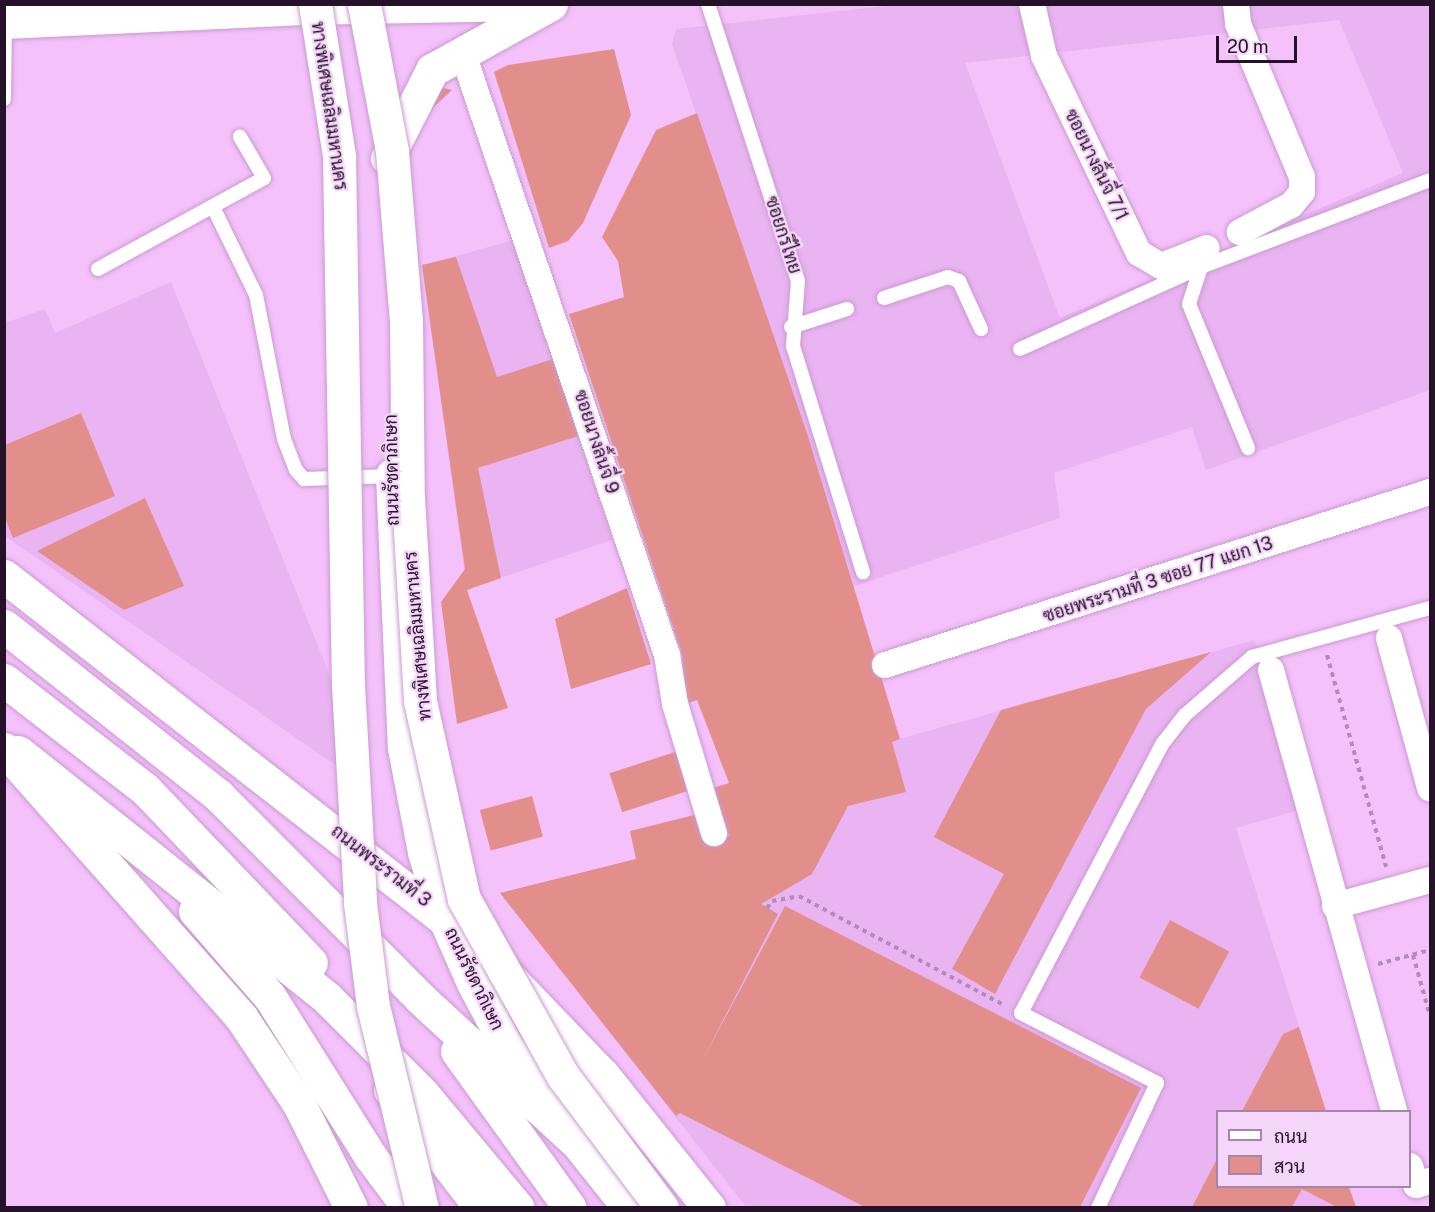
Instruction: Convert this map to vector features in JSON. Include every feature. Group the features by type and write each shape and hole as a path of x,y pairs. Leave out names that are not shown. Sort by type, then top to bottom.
{"main road":[{"path":"5,22 181,10 307,6 538,4"},
{"path":"387,158 432,70 551,4"},
{"name":"ทางพิเศษเฉลิมมหานคร","path":"307,6 339,156 348,685 360,903 373,1006 422,1208"},
{"name":"ถนนรัชดาภิเษก","path":"373,6 387,158 392,476 404,748 443,915 506,1045 578,1144"},
{"name":"ทางพิเศษเฉลิมมหานคร","path":"373,6 392,151 404,298 420,701 464,899 563,1076 662,1208"},
{"name":"ถนนพระรามที่ 3","path":"4,576 443,915 556,1023 709,1208"},
{"path":"4,626 218,795"},
{"path":"78,633 218,795 420,998 578,1144 629,1208"},
{"path":"4,680 146,789 276,923 371,1039 518,1208"},
{"path":"4,742 199,892 371,1039"},
{"path":"4,749 208,975 272,1061 351,1208"},
{"path":"102,817 246,966 409,1208"},
{"path":"199,892 380,1077 481,1208"},
{"path":"420,998 570,1208"}],"street":[{"name":"ซอยนางลิ้นจี่ 7/1","path":"1032,4 1044,56 1139,253 1161,266 1204,257"},
{"path":"1236,4 1238,24 1302,177 1302,192 1291,205 1240,232"},
{"name":"ซอยนางลิ้นจี่ 9","path":"463,54 663,644 675,704 714,833"},
{"name":"ซอยพระรามที่ 3 ซอย 77 แยก 13","path":"885,665 1431,492"},
{"path":"1389,638 1431,788"},
{"path":"1265,663 1393,1110"},
{"path":"1335,906 1431,880"},
{"path":"1411,1169 1416,1185 1431,1181"}],"lane":[{"name":"ซอยกรีไทย","path":"708,4 798,281 791,327 863,572"},
{"path":"4,99 5,22"},
{"path":"99,269 214,209 264,178 240,137"},
{"path":"1020,349 1204,257 1431,180"},
{"path":"214,209 256,295 284,439 296,470 304,479 392,476"},
{"path":"1204,257 1189,304 1248,448"},
{"path":"884,298 948,277 959,281 981,329"},
{"path":"791,327 847,309"},
{"path":"1098,1208 1157,1083 1021,1013 1163,743 1185,715 1265,663 1431,608"}],"path":[{"path":"1326,651 1392,891"},
{"path":"767,908 772,901 799,897 1021,1013"},
{"path":"1354,971 1431,950"},
{"path":"1413,955 1431,1016"}],"shaded area":[{"path":"905,4 1430,5 1430,390 1206,470 1192,427 1054,473 1060,518 854,586 807,433 672,44 676,29","holes":["1339,20 1403,173 1060,318 965,63"]},
{"path":"515,240 612,540 467,589 422,265"},
{"path":"171,282 335,688 341,769 5,536 5,323 45,309 55,333"},
{"path":"1255,640 1299,810 1236,828 1326,1110 1216,1110 1216,1188 1349,1188 1356,1207 746,1207 500,893 905,792 892,741"}],"green space":[{"path":"614,49 631,115 583,223 568,241 549,248 494,72 508,65"},
{"path":"440,87 452,90 424,116"},
{"path":"697,113 807,433 900,739 892,742 906,792 848,806 812,874 761,904 778,914 701,1063 785,906 1141,1088 1080,1207 865,1207 680,1113 676,1116 500,893 636,859 630,831 698,814 707,841 729,836 713,788 729,783 697,700 685,704 682,654 569,314 624,297 618,261 602,237 656,130"},
{"path":"456,257 497,377 553,359 578,436 478,468 501,578 467,590 508,708 457,724 441,602 465,569 422,265"},
{"path":"81,413 115,496 13,538 5,518 5,445"},
{"path":"145,498 184,586 124,610 37,551"},
{"path":"627,588 651,664 571,689 555,619"},
{"path":"1211,652 1146,709 995,994 952,969 1004,874 934,837 1001,710"},
{"path":"678,751 691,790 622,812 610,773"},
{"path":"532,796 543,837 491,851 480,810"},
{"path":"1170,920 1229,951 1199,1009 1139,977"},
{"path":"1299,1027 1326,1110 1243,1110 1283,1034"},
{"path":"1216,1161 1216,1188 1349,1188 1356,1207 1337,1207 1302,1189 1292,1207 1192,1207"}]}
